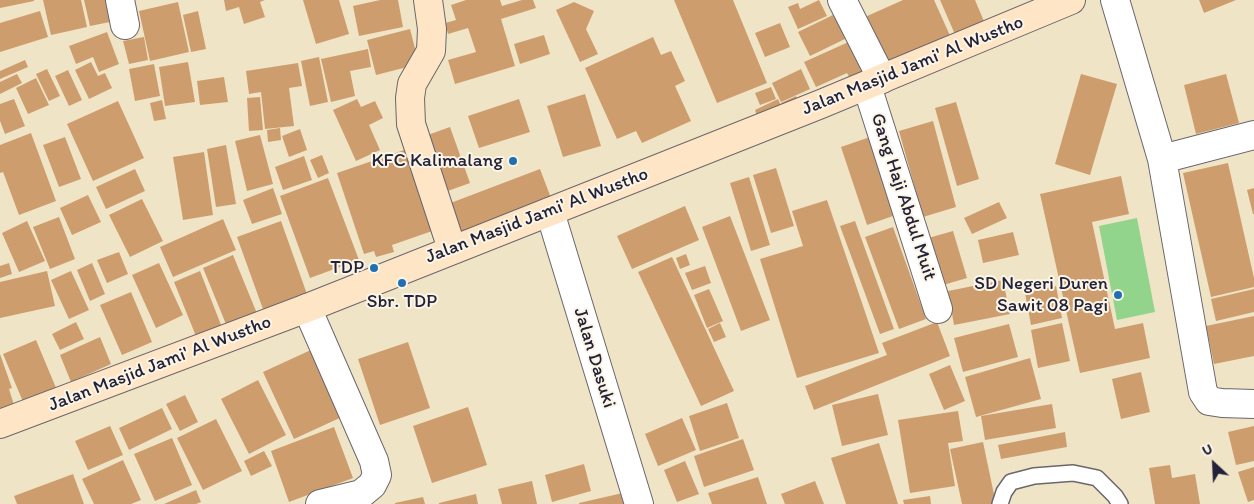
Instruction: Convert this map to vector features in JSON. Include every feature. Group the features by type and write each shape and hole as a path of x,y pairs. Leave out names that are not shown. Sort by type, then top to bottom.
{"street":[{"path":"428,0 432,29 430,51 412,84 410,98 411,124 452,249"},
{"name":"Gang Haji Abdul Muit","path":"842,0 874,82 938,309"},
{"name":"Jalan Masjid Jami' Al Wustho","path":"0,424 307,308 452,249 550,212 874,82 1071,0"},
{"path":"1115,0 1162,159 1203,392 1209,401 1254,404"},
{"path":"1162,159 1254,135"},
{"name":"Jalan Dasuki","path":"550,212 640,504"},
{"path":"307,308 374,461 377,475 362,499 320,504"}],"lane":[{"path":"1000,504 1004,492 1011,482 1034,476 1073,473 1097,478 1115,496 1120,504"}],"green space":[{"path":"1137,218 1155,312 1117,320 1099,226"}],"building":[{"path":"0,0 34,0 34,1 0,8"},
{"path":"43,0 81,0 87,27 51,35"},
{"path":"84,0 116,0 120,20 90,26"},
{"path":"224,0 265,0 260,2 265,17 244,24 239,7 226,11"},
{"path":"303,0 339,0 349,34 316,44"},
{"path":"380,0 398,0 403,27 359,36 353,6"},
{"path":"466,0 500,0 502,6 522,0 533,0 536,8 501,19 515,66 455,84 448,60 476,52 468,28 448,34 445,23 456,20 451,5"},
{"path":"674,0 733,0 767,83 717,103"},
{"path":"819,0 827,16 798,29 788,7 798,3 800,9"},
{"path":"903,0 934,0 952,40 888,68 865,17"},
{"path":"940,0 975,0 986,26 957,39"},
{"path":"1199,0 1236,0 1204,13"},
{"path":"178,2 189,52 150,61 139,11"},
{"path":"574,2 594,11 586,29 598,54 580,62 556,10"},
{"path":"40,11 48,37 0,52 0,23"},
{"path":"198,11 206,49 191,52 183,15"},
{"path":"835,14 847,38 810,56 798,32"},
{"path":"780,23 790,47 765,57 755,33"},
{"path":"410,29 419,64 376,75 367,40"},
{"path":"107,32 119,64 99,72 93,57 76,64 69,46"},
{"path":"544,35 550,54 520,64 514,44"},
{"path":"144,37 148,60 129,64 123,41"},
{"path":"653,37 661,55 671,51 685,81 675,86 691,121 642,143 636,131 617,139 585,68"},
{"path":"853,40 869,74 852,82 847,73 816,87 804,62"},
{"path":"368,49 371,67 350,71 355,96 331,102 321,59"},
{"path":"319,57 328,102 310,106 301,61"},
{"path":"25,60 28,67 0,79 0,71"},
{"path":"91,62 98,76 105,73 112,88 89,99 75,70"},
{"path":"188,62 195,102 165,106 159,67"},
{"path":"298,63 302,86 289,88 294,126 265,129 261,92 249,94 246,71"},
{"path":"154,64 160,96 135,101 129,69"},
{"path":"47,69 60,96 49,101 36,74"},
{"path":"801,69 810,89 781,102 772,83"},
{"path":"68,70 82,100 69,106 55,76"},
{"path":"17,74 22,83 0,94 0,82"},
{"path":"1081,74 1117,84 1090,175 1055,164"},
{"path":"1226,74 1239,123 1196,134 1184,85"},
{"path":"224,77 228,102 200,105 197,81"},
{"path":"36,78 49,105 28,114 16,88"},
{"path":"771,87 776,99 760,105 755,93"},
{"path":"585,94 601,146 563,157 547,106"},
{"path":"796,96 800,107 786,114 781,103"},
{"path":"260,97 263,130 249,131 247,98"},
{"path":"14,99 25,126 5,134 0,121 0,104"},
{"path":"357,99 361,107 375,101 383,118 369,125 380,150 356,161 333,110"},
{"path":"519,99 530,132 479,148 468,116"},
{"path":"778,99 785,114 757,116 755,110"},
{"path":"162,100 166,119 154,121 150,103"},
{"path":"118,101 144,158 93,181 67,124"},
{"path":"956,102 979,179 957,186 935,108"},
{"path":"933,121 956,207 923,217 899,131"},
{"path":"450,127 470,183 445,192 425,136"},
{"path":"280,128 281,140 268,142 267,130"},
{"path":"300,129 307,150 289,157 282,136"},
{"path":"31,133 56,201 19,215 3,172 0,173 0,145"},
{"path":"260,135 273,184 247,191 235,141"},
{"path":"65,137 81,179 59,187 43,145"},
{"path":"870,137 896,215 867,225 841,147"},
{"path":"226,145 236,204 216,207 207,149"},
{"path":"410,148 438,229 392,245 394,252 376,257 374,251 364,254 337,173"},
{"path":"204,152 213,215 183,220 173,157"},
{"path":"322,155 329,173 318,178 310,160"},
{"path":"304,156 312,180 283,190 275,167"},
{"path":"1228,163 1254,278 1254,287 1211,297 1183,173"},
{"path":"776,168 794,226 771,233 753,175"},
{"path":"135,169 145,191 106,209 96,187"},
{"path":"540,169 551,198 459,233 448,204"},
{"path":"1121,176 1129,214 1092,222 1115,329 1143,323 1150,358 1080,373 1040,194"},
{"path":"749,177 770,245 751,251 730,183"},
{"path":"328,178 359,260 310,278 280,196"},
{"path":"273,188 282,214 252,224 243,200"},
{"path":"1254,188 1254,214 1253,214 1247,190"},
{"path":"88,195 101,222 72,235 60,208"},
{"path":"142,199 163,241 130,257 109,215"},
{"path":"827,200 879,353 797,378 760,259 803,246 792,211"},
{"path":"999,202 1007,218 972,234 964,218"},
{"path":"685,206 699,240 632,269 617,236"},
{"path":"730,216 770,320 741,331 702,227"},
{"path":"59,217 75,259 50,269 33,227"},
{"path":"223,219 236,250 173,277 160,247"},
{"path":"27,221 45,261 19,272 2,233"},
{"path":"281,221 308,297 264,312 237,237"},
{"path":"855,221 894,329 880,334 840,226"},
{"path":"893,227 926,319 899,329 865,237"},
{"path":"953,231 967,278 933,288 918,241"},
{"path":"1013,232 1019,255 983,263 978,240"},
{"path":"119,252 128,274 107,283 97,260"},
{"path":"686,254 690,265 680,269 676,258"},
{"path":"233,255 258,316 228,329 203,268"},
{"path":"672,257 734,391 701,406 638,272"},
{"path":"9,263 12,274 0,278 0,266"},
{"path":"92,263 105,294 90,301 77,270"},
{"path":"159,263 183,315 156,328 132,275"},
{"path":"705,266 711,283 692,290 685,273"},
{"path":"47,271 55,306 0,318 0,282"},
{"path":"71,271 89,310 69,319 51,280"},
{"path":"200,271 223,330 198,341 174,282"},
{"path":"1003,280 1010,314 954,325 948,291"},
{"path":"1056,286 1062,318 1031,325 1025,293"},
{"path":"709,289 723,321 707,328 694,295"},
{"path":"1254,289 1254,312 1216,321 1211,299"},
{"path":"131,292 152,342 122,355 100,305"},
{"path":"1254,316 1254,356 1214,364 1206,326"},
{"path":"76,322 84,339 60,350 52,334"},
{"path":"937,322 950,356 814,410 805,386 887,355 882,343"},
{"path":"720,323 726,337 714,342 708,329"},
{"path":"1062,323 1070,361 1038,368 1031,330"},
{"path":"1009,324 1018,357 963,372 954,338"},
{"path":"100,337 111,364 71,382 60,355"},
{"path":"36,340 59,395 26,409 3,354"},
{"path":"408,342 430,408 380,425 358,359"},
{"path":"313,349 344,416 294,439 263,372"},
{"path":"0,354 12,388 9,389 14,405 0,410"},
{"path":"1030,358 1041,399 976,417 965,377"},
{"path":"950,365 965,401 944,410 929,374"},
{"path":"1141,372 1150,412 1121,419 1112,379"},
{"path":"258,380 286,435 249,454 221,399"},
{"path":"878,394 888,435 842,446 832,405"},
{"path":"185,395 198,422 180,431 166,404"},
{"path":"727,403 739,438 700,451 689,416"},
{"path":"1052,404 1056,428 985,440 981,416"},
{"path":"468,407 487,465 432,483 413,426"},
{"path":"162,408 172,429 129,450 119,428"},
{"path":"958,411 963,441 948,443 955,486 910,493 898,420"},
{"path":"682,418 696,450 658,466 645,434"},
{"path":"216,419 242,471 203,490 177,438"},
{"path":"110,426 123,455 88,470 75,441"},
{"path":"1254,426 1254,461 1236,465 1228,432"},
{"path":"334,427 353,478 289,502 271,451"},
{"path":"1065,432 1067,447 1001,459 998,445"},
{"path":"172,438 192,485 155,501 134,454"},
{"path":"743,439 754,470 704,487 694,456"},
{"path":"983,442 996,504 962,504 950,449"},
{"path":"879,443 898,504 846,504 831,458"},
{"path":"264,451 272,466 251,476 244,461"},
{"path":"123,460 141,500 131,504 94,504 82,479"},
{"path":"685,461 699,494 677,502 664,470"},
{"path":"584,464 591,491 552,502 545,475"},
{"path":"1170,465 1172,478 1195,474 1200,504 1155,504 1149,468"},
{"path":"1254,467 1254,500 1248,502 1238,472"},
{"path":"73,474 84,504 17,504 14,496"},
{"path":"758,477 767,504 712,504 708,493"},
{"path":"532,481 537,504 502,504 498,489"},
{"path":"815,481 824,504 785,504 781,494"},
{"path":"196,490 201,502 196,504 164,504"},
{"path":"627,492 630,504 579,504 579,503"},
{"path":"476,494 478,504 439,504 439,503"},
{"path":"930,496 931,504 904,504 903,500"},
{"path":"423,497 425,504 395,504 395,503"}],"place":[{"name":"KFC Kalimalang","path":"513,161"},
{"name":"TDP","path":"374,268"},
{"name":"Sbr. TDP","path":"402,283"},
{"name":"SD Negeri Duren Sawit 08 Pagi","path":"1118,295"}]}
